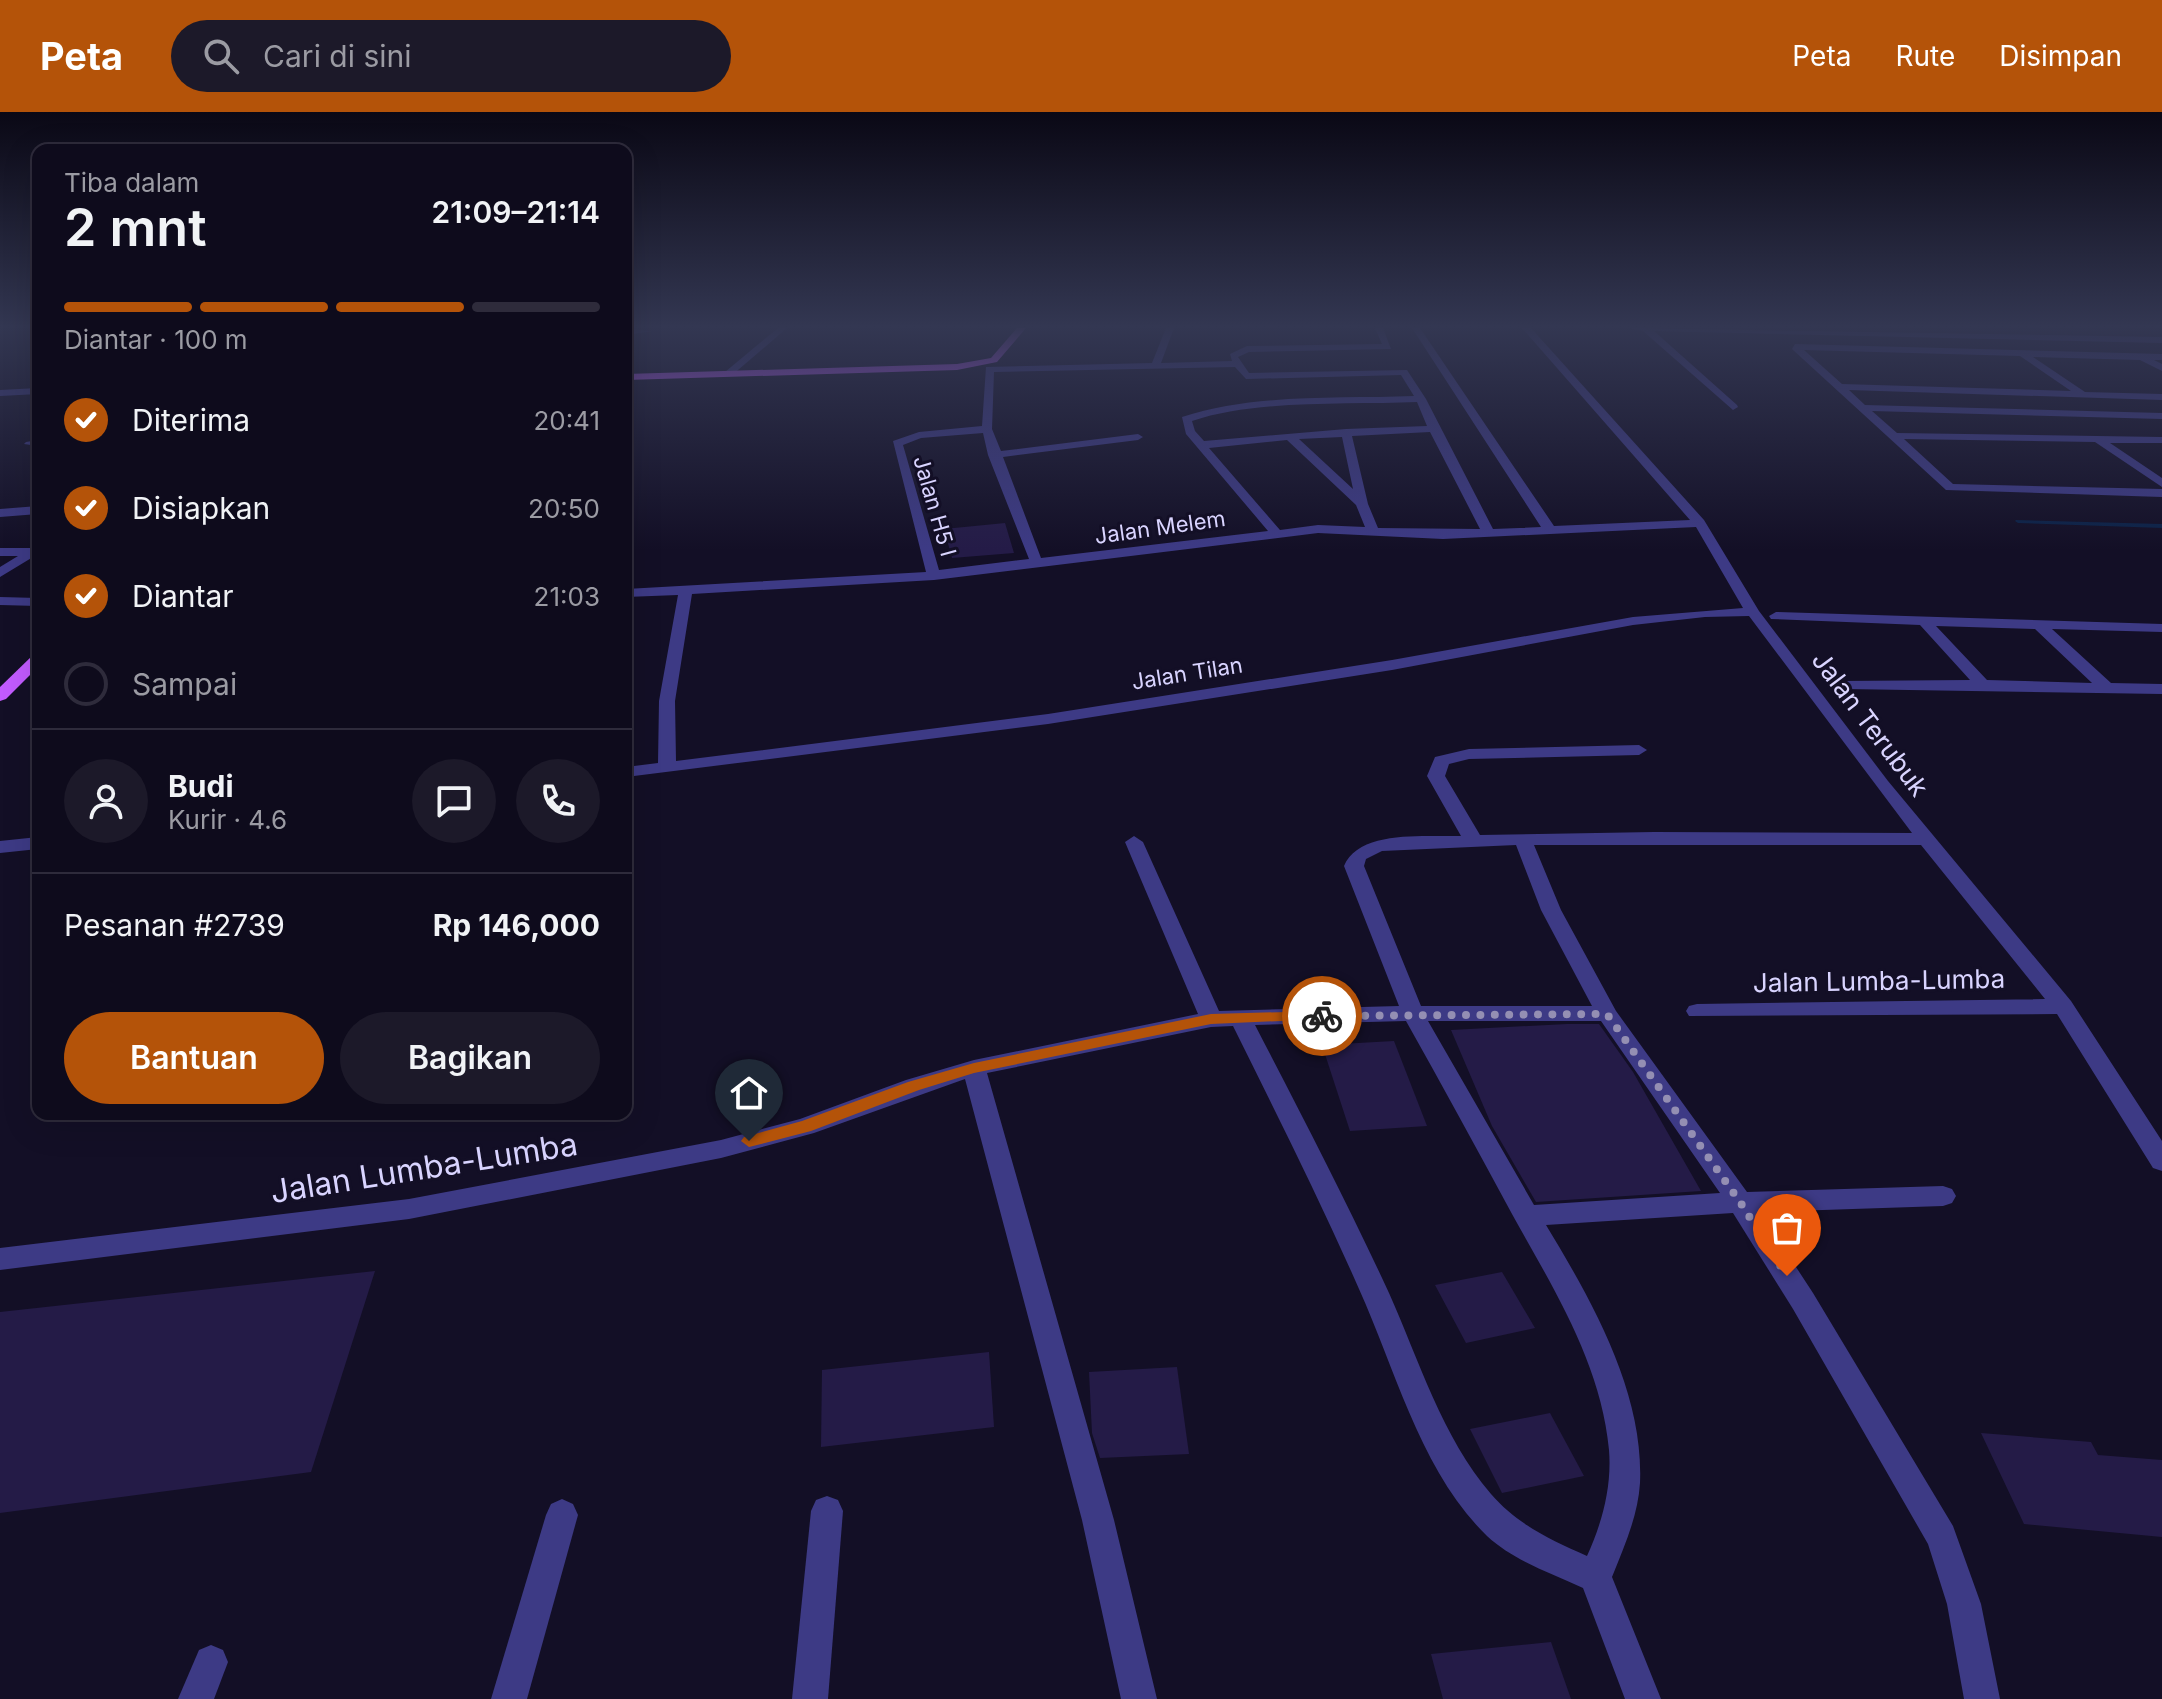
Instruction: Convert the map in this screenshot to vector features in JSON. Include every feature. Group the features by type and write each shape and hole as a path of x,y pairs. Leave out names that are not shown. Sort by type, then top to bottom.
{"main road":[{"path":"0,696 32,664"}],"street":[{"path":"987,402 987,429 994,455 1037,564"},
{"path":"1229,402 1186,419 1190,432 1275,532"},
{"path":"1422,402 1488,532"},
{"path":"1467,402 1550,530"},
{"name":"Jalan Terubuk","path":"1592,402 1700,523 1753,612 1925,839 2063,1006 2162,1161"},
{"path":"1727,402 1733,407"},
{"path":"1857,402 1898,436 1950,487 2162,493"},
{"path":"1864,408 2162,416"},
{"name":"Jalan H5 I","path":"934,576 897,443 919,435 987,429"},
{"path":"1202,445 1346,432 1434,429"},
{"path":"1346,432 1362,504 1374,533"},
{"path":"1290,436 1362,504"},
{"path":"1898,436 2162,440"},
{"path":"994,455 1138,437"},
{"path":"2098,439 2162,483"},
{"path":"0,513 32,510"},
{"name":"Jalan Melem","path":"632,593 934,576 1275,532 1334,529 1419,536 1700,523"},
{"path":"0,552 32,552"},
{"path":"0,573 32,553"},
{"path":"667,767 668,688 686,590"},
{"path":"0,591 32,591"},
{"path":"0,601 32,602"},
{"name":"Jalan Tilan","path":"632,771 1048,719 1392,665 1633,621 1705,613 1753,612"},
{"path":"1776,616 2162,628"},
{"path":"1924,621 1983,685"},
{"path":"2037,623 2105,686"},
{"path":"1846,684 2162,689"},
{"path":"1473,840 1436,776 1441,761 1469,754 1639,750"},
{"path":"1595,1577 1614,1531 1625,1482 1623,1439 1587,1326 1559,1268 1413,1013 1354,866 1357,856 1368,848 1382,845 1473,840 1736,837 1925,839"},
{"path":"1523,840 1551,910 1607,1014 1740,1202 1803,1301 1942,1537 1964,1604 1982,1699"},
{"path":"1134,842 1211,1019"},
{"path":"0,847 32,844"},
{"name":"Jalan Lumba-Lumba","path":"1697,1011 2063,1006"},
{"name":"Jalan Lumba-Lumba","path":"0,1259 409,1209 690,1155 805,1127 914,1086 974,1068 1211,1019 1413,1013 1607,1014"},
{"path":"1240,1018 1361,1263 1447,1455 1483,1508 1499,1525 1518,1539 1595,1577 1643,1699"},
{"path":"974,1068 1098,1520 1139,1699"},
{"path":"1527,1216 1740,1202 1943,1196"},
{"path":"810,1699 827,1511"},
{"path":"509,1699 562,1515"},
{"path":"196,1699 211,1662"}],"building":[{"path":"1005,523 1014,553 952,558 944,529"},
{"path":"1599,1024 1633,1072 1701,1191 1536,1202 1492,1126 1451,1030"},
{"path":"1394,1041 1427,1126 1350,1131 1322,1045"},
{"path":"375,1271 311,1472 0,1513 0,1312"},
{"path":"1502,1272 1535,1328 1466,1343 1435,1285"},
{"path":"989,1352 994,1427 821,1447 822,1370"},
{"path":"1177,1367 1189,1454 1100,1458 1092,1433 1089,1372"},
{"path":"1550,1413 1584,1476 1502,1493 1470,1429"},
{"path":"1981,1433 2091,1442 2098,1455 2162,1460 2162,1537 2024,1524"},
{"path":"1551,1642 1571,1699 1443,1699 1431,1654"}],"waterway":[{"path":"2018,521 2162,526"}],"way so far":[{"path":"1322,1016 1607,1014 1740,1202 1787,1276"}],"route":[{"path":"749,1141 805,1127 914,1086 974,1068 1211,1019 1322,1016"}]}
